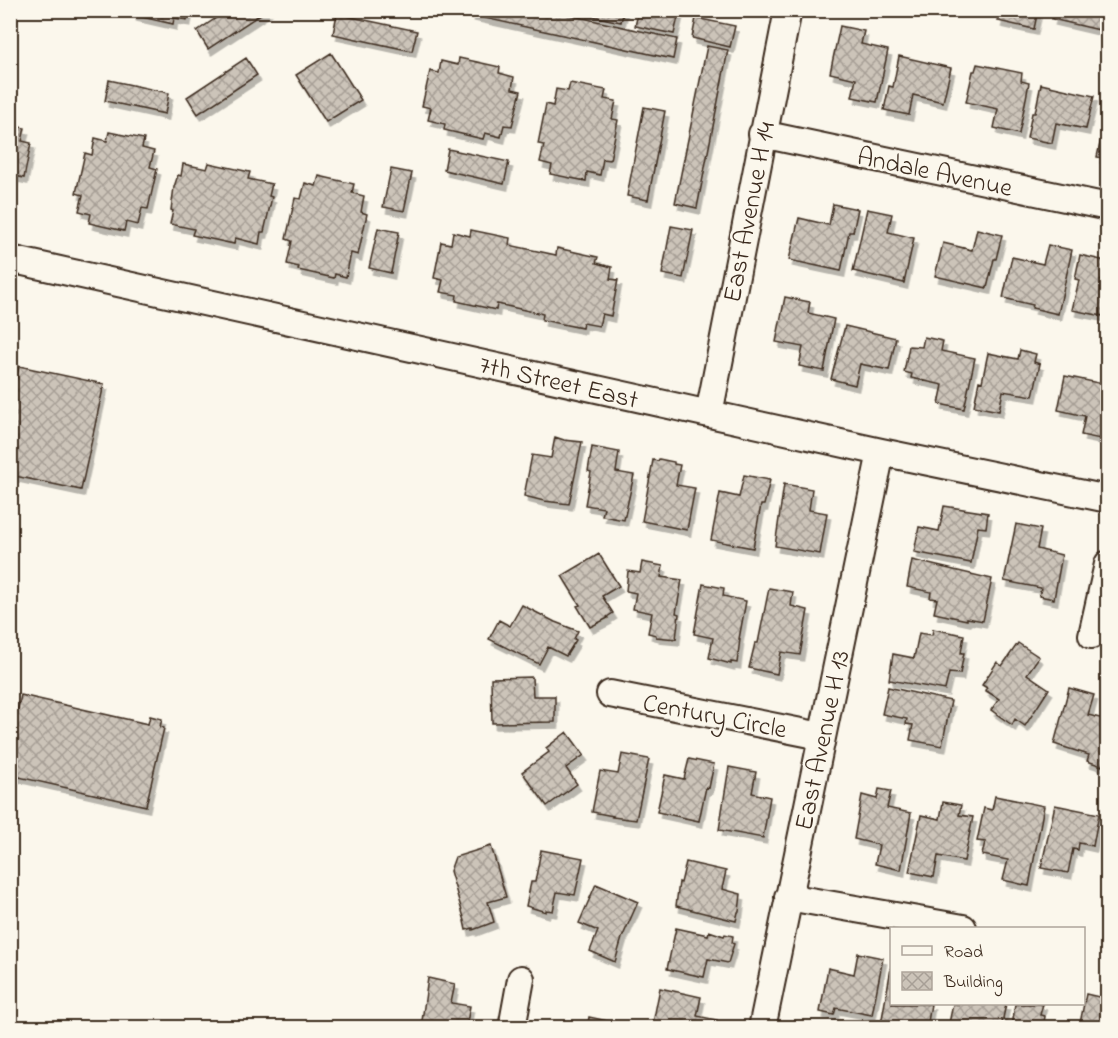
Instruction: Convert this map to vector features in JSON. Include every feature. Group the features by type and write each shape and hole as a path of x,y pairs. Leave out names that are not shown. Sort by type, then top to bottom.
{"street":[{"name":"East Avenue H 14","path":"709,414 788,10"},
{"name":"Andale Avenue","path":"762,134 1107,207"},
{"name":"7th Street East","path":"10,259 881,452 1107,499"},
{"name":"East Avenue H 13","path":"762,1028 881,452"},
{"path":"1092,635 1107,564"},
{"name":"Century Circle","path":"609,694 821,736"},
{"path":"788,897 957,927"},
{"path":"512,1028 521,979"}],"building":[{"path":"134,10 189,10 187,20 174,18 173,24 133,15"},
{"path":"228,10 267,10 208,49 197,31"},
{"path":"472,10 547,10 677,39 673,59 471,15"},
{"path":"584,10 624,10 621,22 583,14"},
{"path":"639,10 668,10 679,13 674,34 635,26"},
{"path":"997,10 1038,10 1034,29 998,21 1001,11"},
{"path":"1054,10 1108,10 1108,32 1052,19"},
{"path":"337,14 417,31 412,51 333,34"},
{"path":"696,18 735,26 730,47 692,38"},
{"path":"840,26 864,31 861,44 888,50 877,102 852,97 856,79 830,73"},
{"path":"707,46 728,50 697,208 675,203"},
{"path":"331,53 361,100 326,122 296,75"},
{"path":"899,56 951,68 943,102 913,95 909,115 884,110 889,86 893,87"},
{"path":"246,58 257,75 198,114 187,97"},
{"path":"459,58 500,67 499,73 514,77 512,89 521,91 512,126 504,125 501,137 485,133 483,139 444,130 445,124 428,120 431,108 422,106 430,71 439,73 441,61 458,65"},
{"path":"977,64 1022,73 1021,81 1029,83 1019,134 994,128 998,109 966,102 973,71"},
{"path":"109,80 169,93 165,114 105,101"},
{"path":"570,83 606,90 604,99 616,101 612,119 618,120 610,160 603,159 600,175 587,172 586,181 550,174 552,165 540,162 544,145 538,144 546,104 553,106 556,89 568,91"},
{"path":"1041,84 1094,96 1086,129 1056,123 1052,143 1027,138"},
{"path":"644,107 665,111 648,200 627,196"},
{"path":"1108,107 1108,159 1097,157"},
{"path":"10,125 25,128 22,141 31,143 24,178 15,176 12,187 10,187"},
{"path":"109,132 144,139 142,148 154,151 150,167 157,169 148,209 142,208 138,225 126,222 124,231 89,223 91,214 79,211 83,195 76,193 85,153 92,155 95,138 107,141"},
{"path":"448,149 509,162 504,184 444,170"},
{"path":"209,163 250,172 248,179 272,184 269,196 272,197 259,244 235,238 234,244 192,235 194,229 170,224 174,187 178,175 181,176 183,164 207,169"},
{"path":"391,169 412,173 404,211 383,207"},
{"path":"319,176 354,184 352,193 364,196 361,212 367,214 358,255 351,253 346,277 335,274 334,278 298,270 299,267 287,264 292,241 286,239 295,198 301,199 305,183 316,186"},
{"path":"833,204 858,209 853,232 849,232 841,271 789,260 799,218 829,225"},
{"path":"867,209 892,214 888,232 914,238 904,283 853,271"},
{"path":"671,226 693,230 683,278 662,274"},
{"path":"378,228 399,232 391,273 369,268"},
{"path":"977,229 1002,235 987,288 935,276 943,243 972,250"},
{"path":"471,230 510,238 509,245 556,255 557,248 598,257 596,263 612,267 610,279 618,280 611,316 602,314 599,326 583,323 582,328 542,320 543,314 497,304 496,310 456,301 457,295 440,292 443,280 434,278 441,242 451,244 453,232 470,236"},
{"path":"1048,245 1072,250 1058,314 1003,298 1012,257 1043,264"},
{"path":"1080,255 1106,261 1101,281 1108,282 1108,317 1072,310 1079,280 1075,279"},
{"path":"785,297 810,302 808,313 834,319 824,371 799,366 803,347 776,342"},
{"path":"845,326 896,338 889,370 860,364 855,385 831,379"},
{"path":"924,337 943,341 941,351 975,358 964,409 939,404 943,385 911,378 912,374 904,372 909,346 922,347"},
{"path":"1020,350 1036,354 1034,362 1040,364 1033,396 1003,391 999,411 974,406 988,353 1018,359"},
{"path":"19,366 104,384 81,490 10,475 10,407"},
{"path":"1065,376 1108,385 1108,431 1105,440 1081,435 1085,416 1058,410"},
{"path":"555,437 582,442 569,504 524,496 532,455 551,458"},
{"path":"592,447 619,452 616,472 634,475 624,520 602,516 604,508 585,505 591,472 588,471"},
{"path":"659,459 680,465 676,485 695,488 687,530 642,521 653,460 658,461"},
{"path":"744,475 770,480 764,505 761,505 753,548 711,540 720,493 739,497"},
{"path":"784,484 812,489 809,510 827,513 820,554 775,546"},
{"path":"944,506 988,513 986,528 978,527 971,563 914,552 919,527 939,531"},
{"path":"1016,524 1041,529 1037,549 1062,555 1054,599 1039,596 1041,588 1004,581"},
{"path":"599,554 619,586 602,596 613,613 590,627 577,606 580,605 562,576"},
{"path":"912,560 992,579 983,621 934,613 937,599 930,598 931,592 907,587"},
{"path":"642,562 663,566 661,577 682,580 676,613 679,614 676,639 656,637 648,633 652,613 633,609 636,593 626,591 628,571 640,573"},
{"path":"703,584 724,588 723,596 746,601 737,663 731,662 731,664 709,658 713,638 694,634"},
{"path":"769,588 793,592 791,606 808,610 800,655 781,652 777,674 749,668 755,643 758,643"},
{"path":"522,605 578,631 574,639 576,640 566,656 548,647 539,664 489,639 499,620 510,626"},
{"path":"933,629 964,635 961,653 964,653 960,674 949,673 945,690 889,680 893,654 914,658 919,633 932,635"},
{"path":"1018,643 1039,657 1027,674 1049,689 1025,726 1015,719 1012,725 991,710 999,699 985,690 987,688 982,685 997,662 1002,666"},
{"path":"532,677 533,696 555,696 555,722 492,723 491,678"},
{"path":"888,687 951,701 942,746 910,740 913,725 906,724 907,719 882,714"},
{"path":"1069,688 1094,695 1088,715 1108,720 1108,742 1102,766 1087,761 1089,755 1054,744"},
{"path":"21,695 148,724 150,716 162,719 160,727 164,728 146,806 10,775 10,741"},
{"path":"567,732 584,755 566,768 577,784 547,806 522,772 549,752 546,748"},
{"path":"622,754 649,759 636,820 592,812 600,771 618,774"},
{"path":"689,759 714,764 709,788 706,787 699,821 657,812 665,775 684,779"},
{"path":"729,767 756,772 752,793 770,797 763,838 719,830"},
{"path":"879,789 891,791 887,808 911,813 901,870 875,864 879,845 854,839 862,795 877,799"},
{"path":"995,796 1044,806 1029,886 1003,880 1008,860 982,855 985,842 977,841 984,808 992,810"},
{"path":"943,802 961,805 959,815 973,817 964,861 938,856 934,877 909,872 921,815 940,819"},
{"path":"1055,805 1099,814 1093,846 1079,843 1078,850 1073,849 1068,873 1041,868"},
{"path":"491,846 506,897 488,902 494,922 473,930 473,928 466,930 450,871 455,857"},
{"path":"541,850 583,858 575,895 557,892 553,911 546,910 546,912 526,906 531,882 535,882"},
{"path":"686,862 726,871 722,889 741,894 736,921 676,906 679,882 681,883"},
{"path":"596,884 638,902 622,938 615,962 590,951 598,931 579,923"},
{"path":"676,928 708,935 709,931 724,936 725,934 733,936 732,943 734,944 728,963 708,959 704,977 667,969"},
{"path":"858,953 883,958 872,1015 836,1008 834,1015 820,1012 828,968 854,974"},
{"path":"890,974 890,1005 931,1005 927,1028 898,1028 881,1024"},
{"path":"428,978 455,984 451,1003 470,1006 466,1028 421,1028"},
{"path":"660,988 701,997 697,1016 717,1020 715,1028 652,1028"},
{"path":"1086,994 1108,999 1108,1028 1079,1028"},
{"path":"953,1005 1006,1005 1001,1028 948,1028"},
{"path":"1015,1005 1043,1005 1040,1015 1045,1016 1044,1023 1058,1026 1058,1028 1012,1028"},
{"path":"589,1017 617,1023 616,1028 587,1028"}]}
